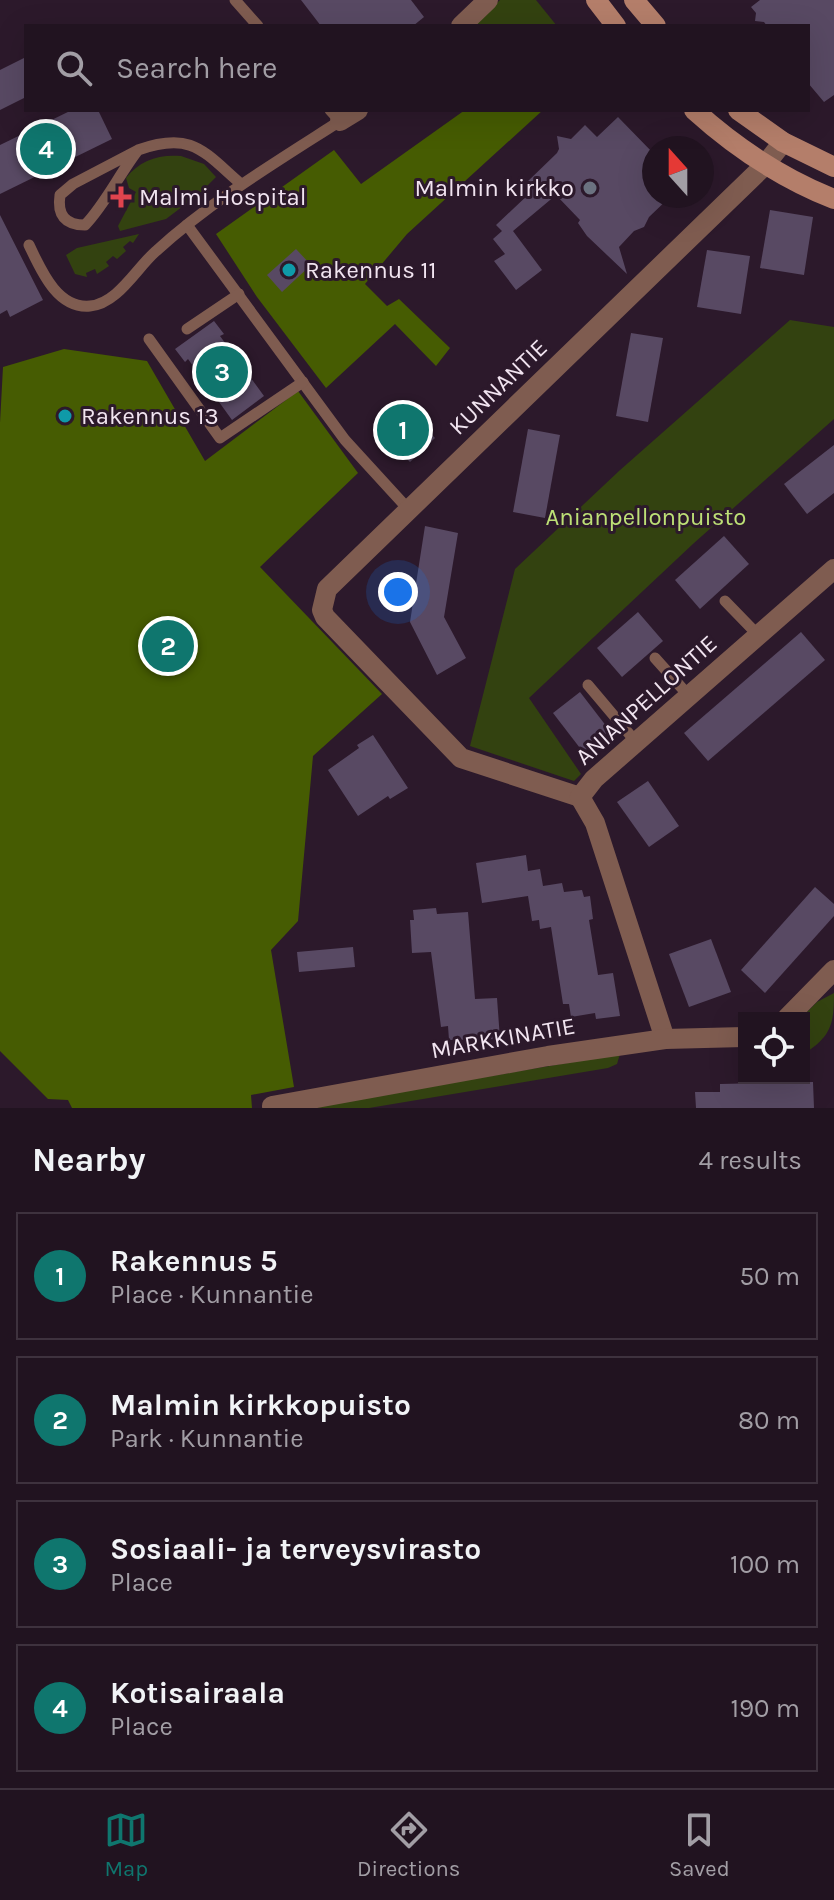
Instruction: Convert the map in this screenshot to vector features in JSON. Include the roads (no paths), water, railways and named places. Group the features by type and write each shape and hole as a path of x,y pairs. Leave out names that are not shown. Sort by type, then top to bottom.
{"main road":[{"path":"596,0 614,24"},
{"path":"634,0 654,24"},
{"path":"697,112 765,165 796,183 834,199"},
{"path":"741,112 783,142 834,167"}],"street":[{"path":"463,24 488,0"},
{"name":"KUNNANTIE","path":"580,797 461,758 325,617 322,610 327,589 765,165 783,142"},
{"name":"ANIANPELLONTIE","path":"665,1039 595,823 580,797 594,779 834,569"},
{"path":"793,1012 834,970"},
{"name":"MARKKINATIE","path":"272,1106 548,1056 665,1039 738,1037"}],"lane":[{"path":"235,0 256,24"},
{"path":"29,245 49,283 60,296 74,305 87,307 101,304 187,225 343,114"},
{"path":"138,150 92,218 85,225 67,222 58,206 60,195 73,184 138,150 171,142 187,143 200,149 241,184"},
{"path":"187,225 345,440 409,510"},
{"path":"187,329 239,294"},
{"path":"149,339 220,438 303,382"},
{"path":"725,601 758,635"},
{"path":"655,658 689,696"},
{"path":"588,685 636,742"}],"place":[{"name":"Kotisairaala","path":"46,149"},
{"name":"Malmin kirkko","path":"590,188"},
{"name":"Malmi Hospital","path":"121,197"},
{"name":"Rakennus 11","path":"289,270"},
{"name":"Sosiaali- ja terveysvirasto","path":"222,372"},
{"name":"Rakennus 13","path":"65,416"},
{"name":"Rakennus 5","path":"403,430"},
{"name":"Malmin kirkkopuisto","path":"168,646"}],"park label":[{"name":"Anianpellonpuisto","path":"646,517"}]}
